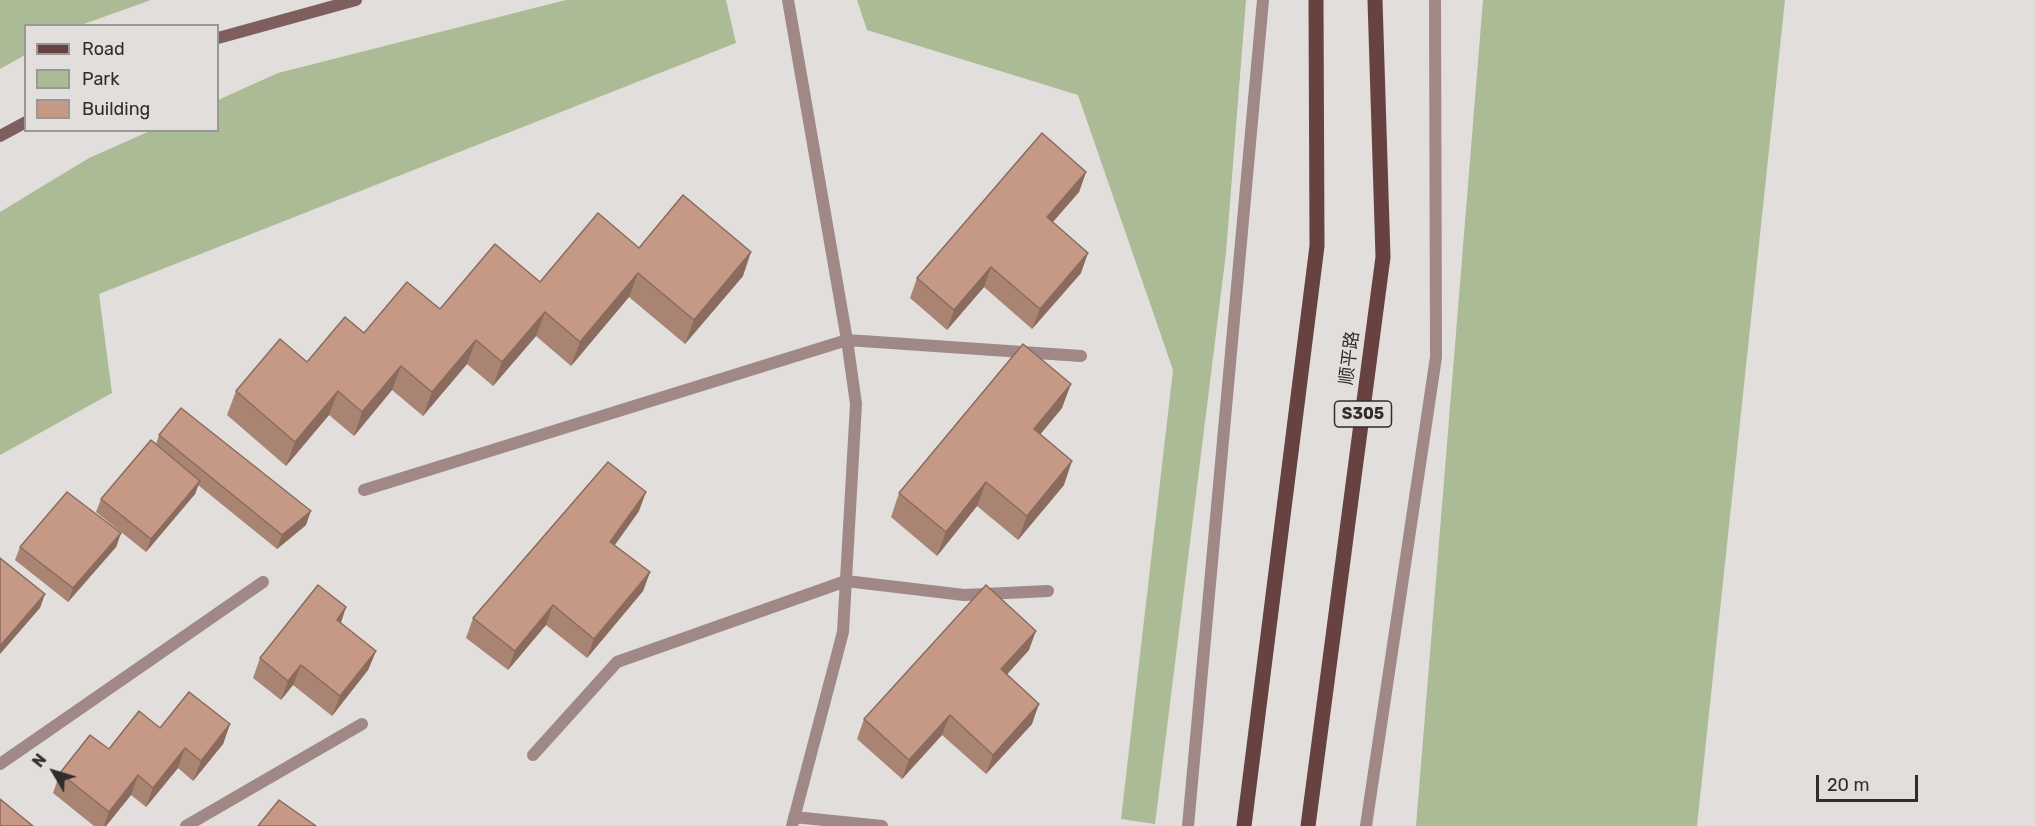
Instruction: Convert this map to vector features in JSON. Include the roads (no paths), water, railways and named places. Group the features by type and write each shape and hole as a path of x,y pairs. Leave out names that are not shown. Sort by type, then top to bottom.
{"main road":[{"path":"219,38 356,0"},
{"path":"1244,826 1317,246 1316,0"},
{"name":"顺平路","path":"1308,826 1383,257 1375,0"},
{"path":"0,136 24,124"}],"street":[{"path":"788,0 856,404 843,632 793,822 882,826"},
{"path":"1188,826 1263,0"},
{"path":"1366,826 1436,357 1435,0"},
{"path":"364,490 847,340 1081,356"},
{"path":"533,755 617,662 846,581 964,595 1048,591"},
{"path":"0,764 263,582"},
{"path":"186,826 362,724"}]}
